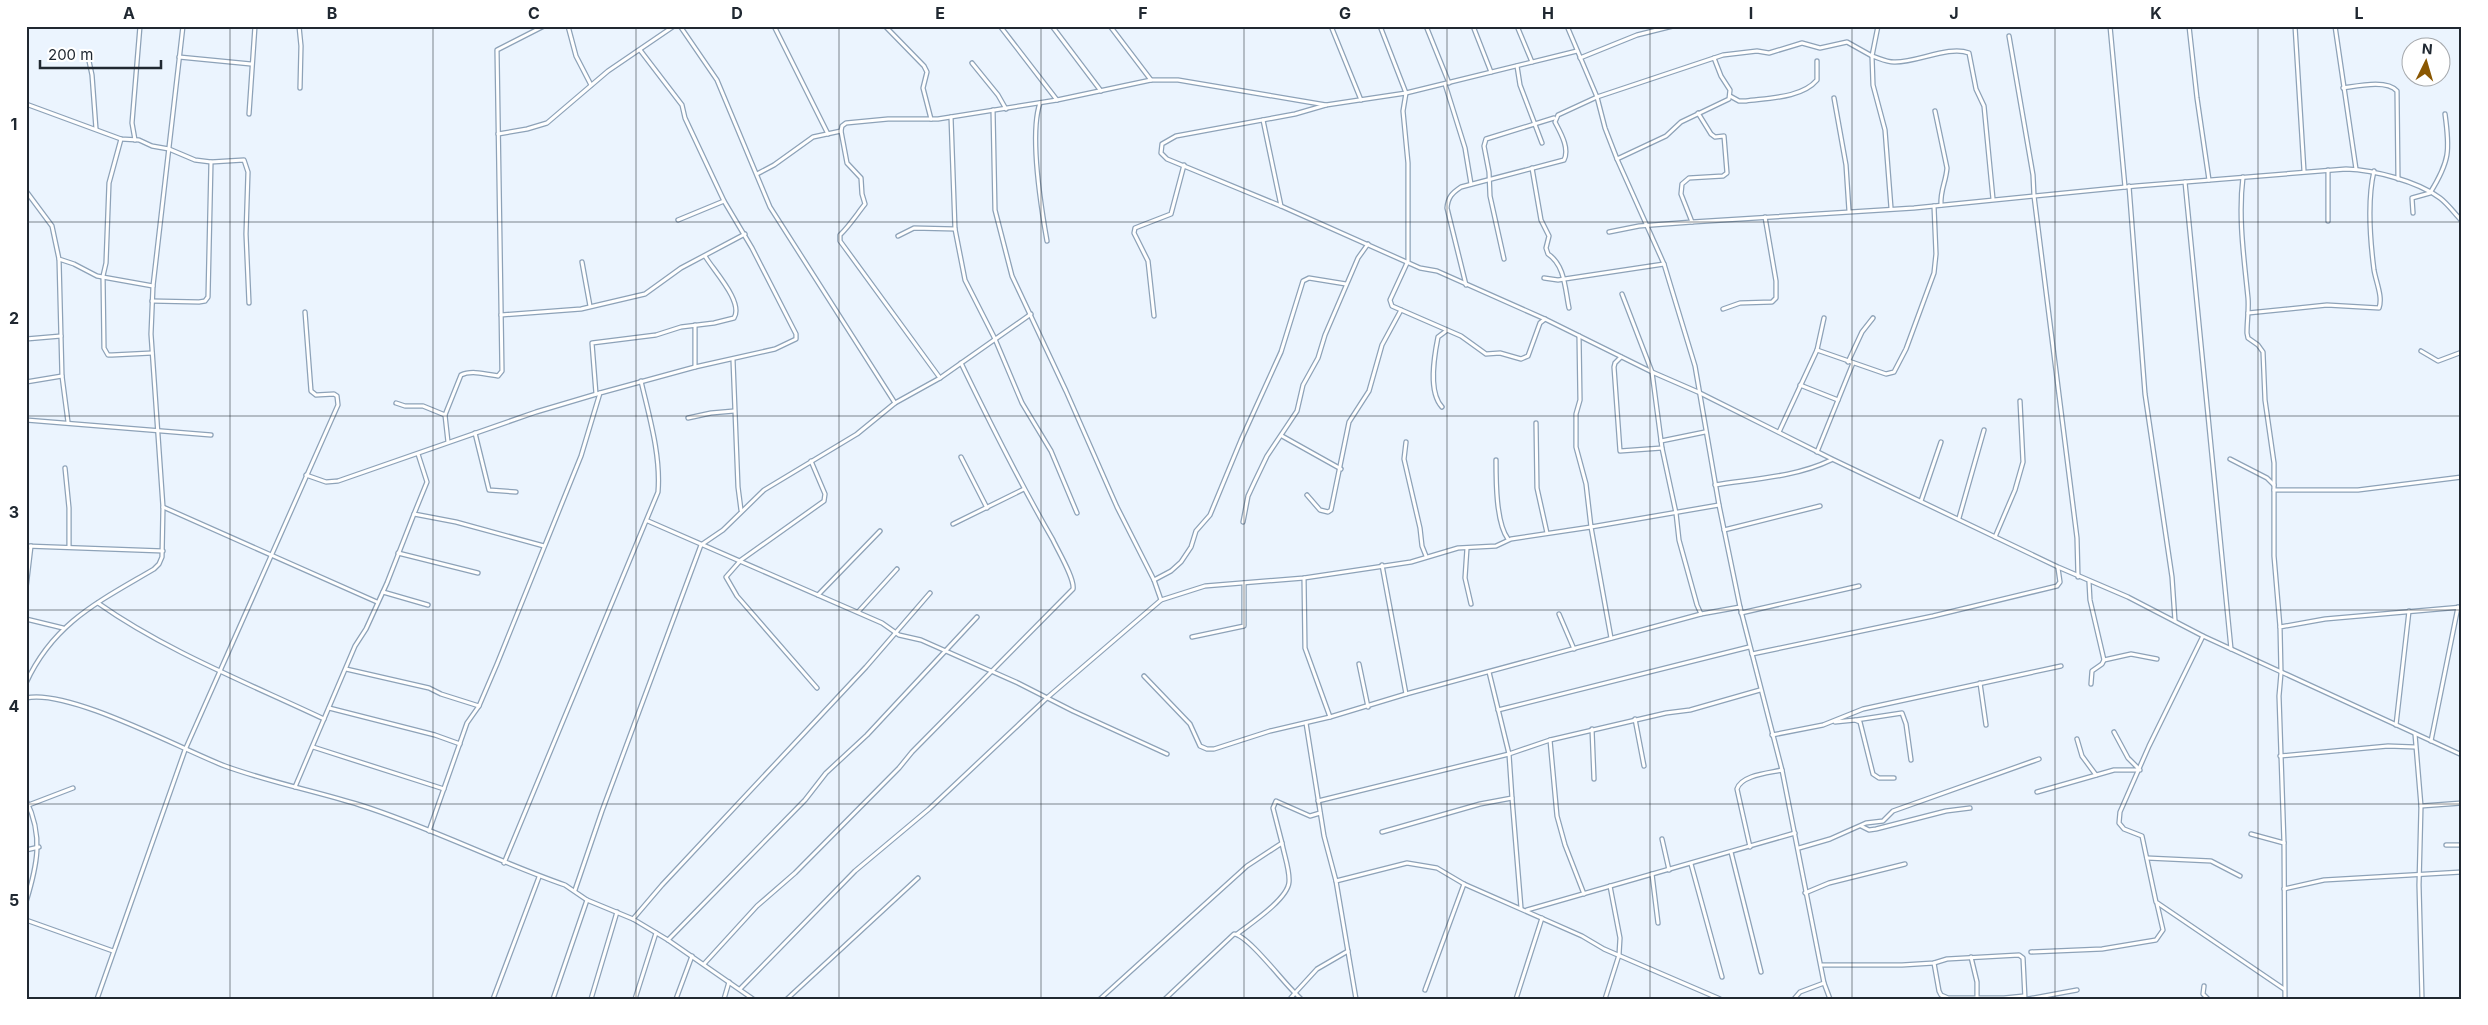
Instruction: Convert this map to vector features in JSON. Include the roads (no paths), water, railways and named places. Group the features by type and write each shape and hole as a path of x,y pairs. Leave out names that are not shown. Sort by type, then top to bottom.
{"street":[{"path":"135,140 133,116 140,26"},
{"path":"26,683 63,628 98,602 154,569 159,564 163,551 164,507 152,353 152,302 183,26"},
{"path":"249,114 251,64 256,26"},
{"path":"299,26 301,46 300,88"},
{"path":"448,442 445,415 461,375 482,373 498,376 502,373 497,48 521,40 544,26"},
{"path":"568,26 576,56 591,85"},
{"path":"498,134 527,129 547,122 591,85 674,26"},
{"path":"680,26 707,62 717,80 770,207 895,403"},
{"path":"774,26 828,134"},
{"path":"885,26 924,66 927,72 923,88 931,119"},
{"path":"1000,26 1057,100"},
{"path":"1052,26 1100,91"},
{"path":"1110,26 1151,80"},
{"path":"1331,26 1361,100"},
{"path":"1380,26 1406,93 1403,111 1408,163 1408,262 1390,300 1392,306 1462,336 1486,354 1500,353 1525,358 1540,323 1545,319"},
{"path":"1426,26 1447,83 1465,148 1471,184"},
{"path":"1473,26 1490,72"},
{"path":"1516,26 1532,62"},
{"path":"1567,26 1597,97 1605,128 1617,159 1650,227 1664,264 1695,366 1718,505 1741,613 1782,770 1805,892 1822,965 1824,983 1830,999"},
{"path":"1580,58 1637,35 1673,26"},
{"path":"1878,26 1872,56 1873,85 1885,130 1891,208"},
{"path":"2110,26 2127,187 2145,394 2172,577 2175,621"},
{"path":"2189,26 2209,180"},
{"path":"2295,26 2304,171"},
{"path":"2335,26 2356,169"},
{"path":"2009,36 2033,175 2034,196 2077,538 2078,577"},
{"path":"1504,259 1490,196 1490,180 1484,146 1486,139 1534,122 1555,118 1597,97 1714,58 1752,51 1768,53 1802,44 1820,48 1847,42 1854,44 1872,56 1898,62 1953,52 1969,53 1976,89 1984,106 1993,200"},
{"path":"306,475 326,482 338,481 448,442 598,393 695,367 733,360 775,349 796,338 796,334 769,278 724,201 685,118 682,105 640,50"},
{"path":"1577,51 1406,93 1326,105 1295,114 1176,136 1162,144 1161,153 1163,156 1420,268 1437,271 1466,286 1545,319 2078,577 2128,597 2203,636 2462,756"},
{"path":"179,57 251,64"},
{"path":"1617,159 1666,136 1681,122 1721,104 1730,96 1730,90 1721,76 1714,58"},
{"path":"89,61 92,75 96,129"},
{"path":"1730,96 1739,101 1746,101 1787,95 1803,90 1817,80 1817,61"},
{"path":"972,63 998,95 1006,109"},
{"path":"1517,66 1520,85 1542,143"},
{"path":"940,378 840,241 840,235 857,211 865,204 861,178 847,163 842,126 850,123 888,119 903,121 951,117 1006,109 1151,80 1178,80 1326,105"},
{"path":"2343,88 2385,85 2392,86 2398,91 2398,179"},
{"path":"1834,98 1846,165 1849,211"},
{"path":"1040,103 1035,117 1042,211 1047,241"},
{"path":"26,104 121,139 135,140 169,149 195,160 211,162 244,160 248,167 246,234 249,302"},
{"path":"993,110 995,210 1012,276 1031,314 1117,507 1154,580 1161,600"},
{"path":"1935,111 1947,168 1940,190 1941,205"},
{"path":"1692,222 1681,194 1682,184 1689,178 1723,176 1727,173 1724,136 1711,134 1698,113"},
{"path":"2413,213 2412,198 2430,193 2444,166 2449,150 2445,114"},
{"path":"951,117 955,229 965,280 995,339 1022,402 1051,451 1077,513"},
{"path":"1466,286 1447,208 1450,195 1461,187 1558,162 1566,156 1565,146 1555,118"},
{"path":"1263,120 1281,206"},
{"path":"757,174 774,165 813,138 842,131"},
{"path":"121,139 109,183 106,264 103,276 105,352 112,355 152,353"},
{"path":"152,302 199,302 205,301 208,296 211,162"},
{"path":"1154,316 1148,261 1134,233 1135,228 1166,216 1173,210 1184,165"},
{"path":"1532,168 1541,220 1549,236 1546,248 1548,254 1556,259 1563,279 1569,308"},
{"path":"1609,232 1639,226 1650,227 1692,222 1934,206 2304,171 2356,169 2374,171 2430,193 2440,198 2462,221"},
{"path":"2328,170 2328,221"},
{"path":"2248,313 2327,304 2379,308 2380,299 2374,269 2370,191 2374,171"},
{"path":"2243,177 2242,224 2248,338 2258,345 2263,352 2266,400 2274,463 2274,556 2280,627 2281,673 2279,696 2284,844 2285,999"},
{"path":"2185,182 2231,649"},
{"path":"26,190 52,226 59,259 62,376 68,422"},
{"path":"678,220 724,201"},
{"path":"1817,350 1889,375 1898,366 1934,273 1936,254 1934,206"},
{"path":"1724,309 1740,303 1772,302 1776,298 1776,281 1765,217"},
{"path":"898,236 914,228 955,229"},
{"path":"501,315 590,306 644,294 681,268 745,234"},
{"path":"1243,522 1248,496 1267,456 1297,411 1302,385 1318,358 1325,335 1358,258 1368,244"},
{"path":"429,831 468,723 479,706 581,456 598,393 592,344 656,336 681,327 728,321 736,314 727,286 705,256"},
{"path":"59,259 103,276 153,286"},
{"path":"582,262 590,306"},
{"path":"1544,278 1551,280 1563,279 1664,264"},
{"path":"1154,580 1171,572 1181,562 1191,547 1196,532 1210,515 1241,440 1281,352 1303,281 1309,278 1346,284"},
{"path":"1622,294 1652,372 1662,448 1676,513 1679,540 1700,614"},
{"path":"1307,495 1320,510 1328,512 1341,469 1349,422 1369,391 1382,345 1401,310"},
{"path":"96,999 185,750 222,671 339,400 334,394 316,395 311,391 306,312"},
{"path":"574,890 701,545 722,530 764,490 857,434 895,403 940,378 1031,314"},
{"path":"1779,432 1817,350 1824,318"},
{"path":"1848,362 1862,332 1873,318"},
{"path":"695,325 695,367"},
{"path":"1442,407 1436,398 1434,382 1438,337 1446,330"},
{"path":"26,339 61,336"},
{"path":"1579,336 1580,400 1576,414 1576,447 1586,484 1591,527 1610,638"},
{"path":"2422,352 2438,361 2462,352"},
{"path":"1622,357 1615,363 1614,367 1620,451 1662,448"},
{"path":"733,360 738,487 742,511"},
{"path":"704,964 758,906 795,873 1071,591 1074,585 1056,546 1024,489 961,363"},
{"path":"1817,452 1852,363"},
{"path":"26,382 62,376"},
{"path":"504,863 658,492 659,480 641,381"},
{"path":"1800,385 1838,400"},
{"path":"1995,537 2015,490 2023,462 2020,401"},
{"path":"396,403 405,406 423,406 445,415"},
{"path":"688,418 734,411"},
{"path":"26,420 68,422 104,428 211,435"},
{"path":"1536,423 1538,488 1547,533"},
{"path":"1959,518 1984,430"},
{"path":"1661,441 1705,432"},
{"path":"475,433 489,490 516,492"},
{"path":"1282,436 1341,469"},
{"path":"1406,442 1404,459 1420,528 1422,546 1426,556"},
{"path":"1921,501 1941,442"},
{"path":"295,787 346,669 383,592 427,482 418,454"},
{"path":"961,457 987,508"},
{"path":"1715,485 1783,474 1818,466 1832,459"},
{"path":"2230,459 2266,478 2274,485"},
{"path":"1496,460 1498,495 1504,530 1508,539"},
{"path":"810,461 825,494 824,501 741,560 727,574 728,583 818,688"},
{"path":"65,468 69,508 69,547"},
{"path":"2274,490 2358,490 2462,477"},
{"path":"953,524 1024,489"},
{"path":"740,989 855,871 929,809 1048,697 1161,600 1205,586 1304,578 1411,562 1426,556 1467,548 1501,545 1508,539 1718,505"},
{"path":"1724,530 1820,506"},
{"path":"164,507 272,553 378,602"},
{"path":"414,514 456,522 544,546"},
{"path":"648,520 701,545 741,560 818,596 858,612 891,628 895,632 992,671 1167,754"},
{"path":"818,596 880,532"},
{"path":"26,588 28,546 163,551"},
{"path":"1467,548 1466,578 1471,604"},
{"path":"398,553 478,573"},
{"path":"1382,565 1406,694"},
{"path":"1752,654 1933,616 2056,586 2060,582 2058,567"},
{"path":"858,612 897,569"},
{"path":"1304,578 1306,648 1330,717"},
{"path":"2089,582 2090,600 2104,660"},
{"path":"1192,637 1244,626 1244,583"},
{"path":"1741,613 1859,586"},
{"path":"383,592 428,605"},
{"path":"632,919 662,884 866,667 930,593"},
{"path":"98,602 119,617 222,671 324,720"},
{"path":"1144,676 1190,724 1200,746 1207,749 1368,707 1406,694 1700,614 1740,607"},
{"path":"2280,627 2288,624 2460,607 2431,741"},
{"path":"2396,725 2410,611"},
{"path":"1559,614 1574,649"},
{"path":"668,940 806,800 826,773 867,735 977,617"},
{"path":"26,619 63,628"},
{"path":"2031,952 2102,948 2156,940 2163,930 2142,836 2124,830 2118,820 2149,746 2203,636"},
{"path":"1498,710 1750,647"},
{"path":"2091,684 2092,671 2102,664 2104,660 2130,654 2158,659"},
{"path":"1359,664 1368,707"},
{"path":"1832,722 1863,709 2061,666"},
{"path":"346,669 429,688 441,694 479,706"},
{"path":"1488,672 1509,754 1521,908"},
{"path":"1980,683 1986,725"},
{"path":"1318,802 1509,754 1550,740 1592,729 1635,719 1690,710 1760,690"},
{"path":"26,698 36,696 68,702 128,724 185,750 227,766 360,805 574,890 587,900 632,919 668,940 753,999"},
{"path":"329,708 436,735 460,744"},
{"path":"1772,735 1832,722 1902,713 1906,724 1911,760"},
{"path":"1635,719 1644,766"},
{"path":"1855,720 1860,722 1863,730 1873,774 1879,778 1894,778"},
{"path":"1306,723 1320,814 1336,881 1356,999"},
{"path":"1592,729 1594,778"},
{"path":"2114,732 2128,758 2140,770"},
{"path":"2416,734 2415,747 2421,806 2419,874 2422,999"},
{"path":"2077,739 2082,756 2096,775"},
{"path":"1550,740 1557,816 1565,845 1584,894"},
{"path":"2280,756 2388,746 2415,747"},
{"path":"313,747 444,789"},
{"path":"1798,848 1830,839 1860,825 1883,821 1893,811 2039,759"},
{"path":"2037,792 2120,769 2140,770"},
{"path":"1750,847 1737,790 1738,785 1746,780 1782,770"},
{"path":"28,806 72,788"},
{"path":"1382,832 1480,804 1512,798"},
{"path":"26,800 39,847 37,864 26,902"},
{"path":"1165,999 1231,936 1237,934 1276,903 1288,887 1289,881 1282,843 1273,808 1276,802 1310,816 1320,814"},
{"path":"2421,806 2462,802"},
{"path":"1860,825 1869,830 1876,830 1946,811 1970,808"},
{"path":"1526,910 1795,833"},
{"path":"2251,834 2284,844"},
{"path":"1662,839 1669,870"},
{"path":"1100,999 1247,866 1282,843"},
{"path":"2446,845 2462,845"},
{"path":"26,850 39,847"},
{"path":"1731,852 1761,972"},
{"path":"2147,858 2210,862 2240,876"},
{"path":"1336,881 1414,862 1443,870 1464,884 1526,910 1619,955 1720,999"},
{"path":"1691,864 1722,977"},
{"path":"1805,892 1829,883 1905,864"},
{"path":"2284,889 2324,880 2462,872"},
{"path":"1652,874 1658,923"},
{"path":"493,999 540,876"},
{"path":"787,999 918,878"},
{"path":"1425,990 1464,884"},
{"path":"1605,999 1619,955 1620,938 1610,886"},
{"path":"553,999 587,900"},
{"path":"2157,903 2284,989"},
{"path":"591,999 617,912"},
{"path":"1516,999 1542,918"},
{"path":"26,920 113,951"},
{"path":"635,999 656,933"},
{"path":"1237,934 1259,954 1300,999"},
{"path":"1290,999 1318,969 1348,951"},
{"path":"676,999 692,956"},
{"path":"1822,965 1934,963 1947,959 1971,957 2021,956 2026,998"},
{"path":"1971,957 1977,982 1977,998"},
{"path":"1934,963 1941,995 1948,998 2026,998 2077,990"},
{"path":"724,999 729,982"},
{"path":"1794,999 1800,992 1824,983"},
{"path":"2204,986 2203,994 2208,999"}]}
